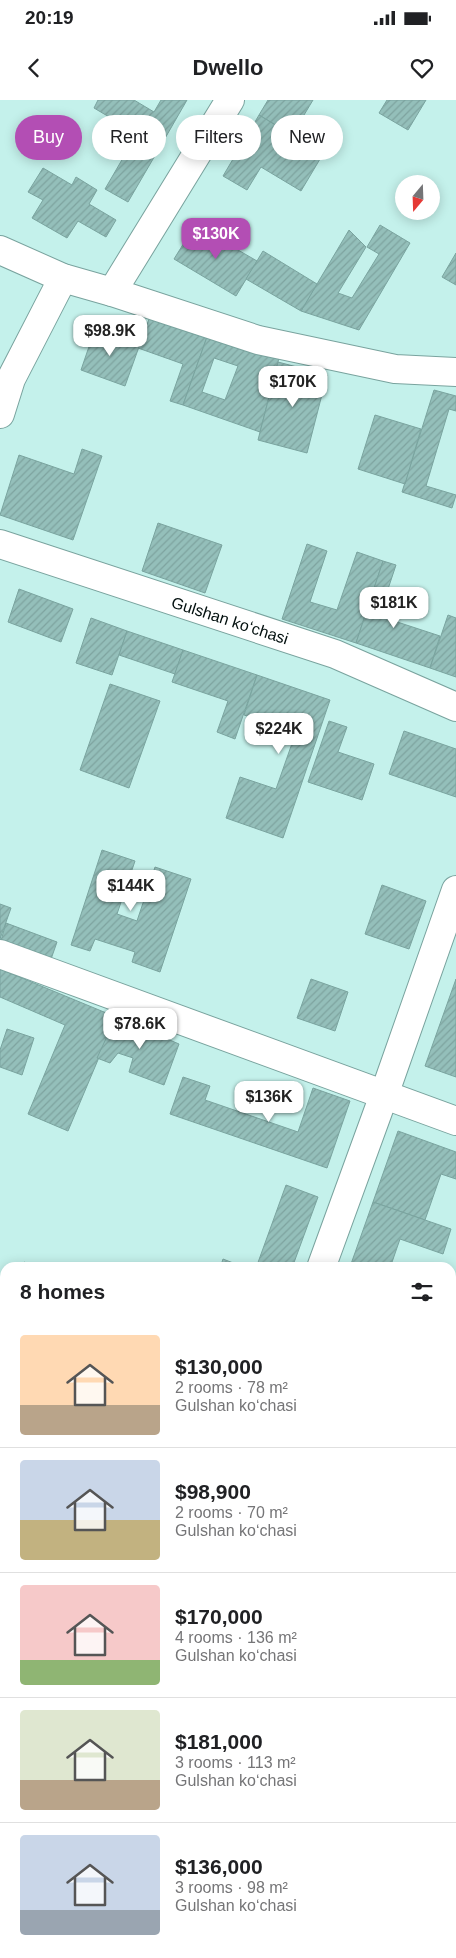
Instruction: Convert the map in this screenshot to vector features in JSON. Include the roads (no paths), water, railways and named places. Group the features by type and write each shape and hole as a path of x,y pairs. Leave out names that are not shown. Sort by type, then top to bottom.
{"street":[{"path":"112,292 230,100"},
{"path":"0,250 63,278 112,292 258,340 395,370 456,372"},
{"path":"0,414 11,379 63,278"},
{"name":"Gulshan koʻchasi","path":"0,544 334,654 456,707"},
{"path":"323,1262 456,890"},
{"path":"0,954 456,1121"}]}
